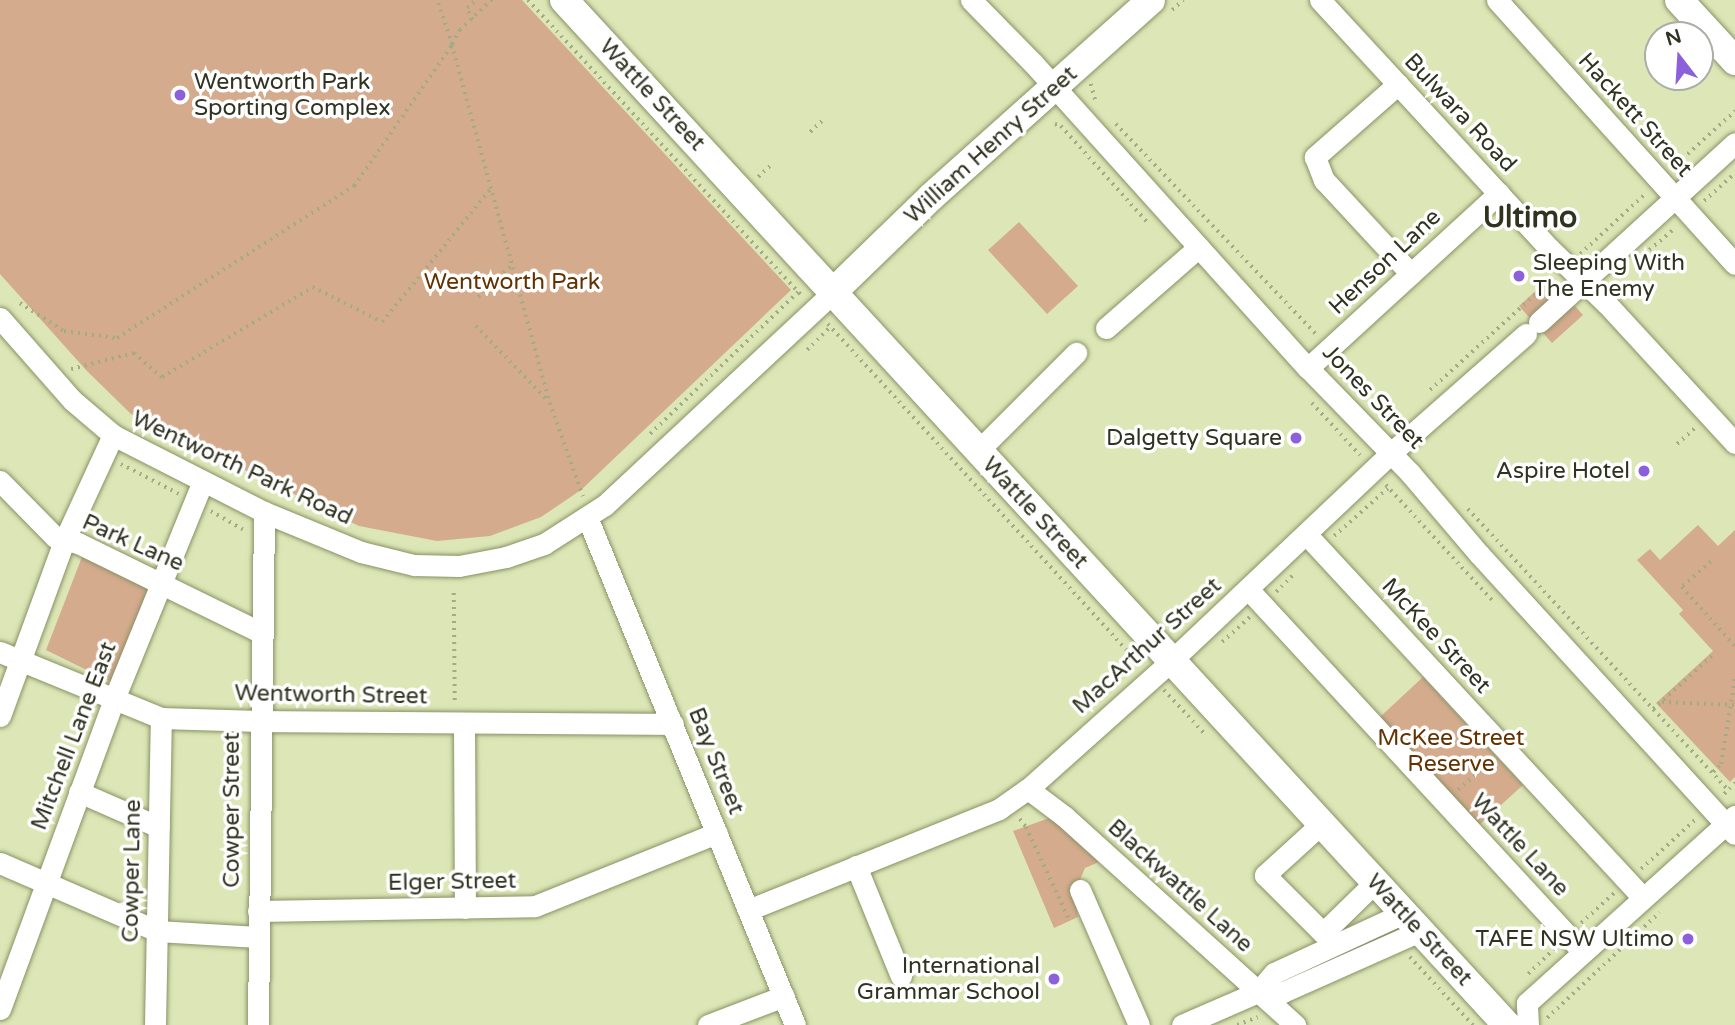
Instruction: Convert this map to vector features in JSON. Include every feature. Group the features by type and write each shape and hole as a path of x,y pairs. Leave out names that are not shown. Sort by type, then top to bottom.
{"main road":[{"name":"Wattle Street","path":"564,0 1375,882 1410,933 1507,1025"},
{"name":"William Henry Street","path":"832,293 931,197 1151,0"},
{"path":"1679,0 1735,61"}],"street":[{"name":"Jones Street","path":"971,0 1732,825"},
{"name":"Bulwara Road","path":"1320,0 1735,443"},
{"name":"Hackett Street","path":"1497,0 1735,264"},
{"path":"1398,84 1315,157 1324,180 1411,274"},
{"name":"MacArthur Street","path":"748,910 999,809 1028,789 1171,661 1391,453 1533,328 1735,143"},
{"name":"Henson Lane","path":"1308,368 1499,193"},
{"path":"1106,328 1199,247"},
{"name":"Wentworth Park Road","path":"0,318 50,376 98,425 113,435 202,483 361,552 391,561 436,567 482,563 544,544 581,510 620,492 832,293"},
{"path":"978,452 1076,354"},
{"path":"0,716 64,541 113,435"},
{"name":"Park Lane","path":"0,481 55,537 78,543 260,632"},
{"name":"Mitchell Lane East","path":"0,1009 114,699 202,483"},
{"name":"Bay Street","path":"581,510 673,724 795,1025"},
{"name":"Cowper Street","path":"258,1025 260,632 264,512"},
{"name":"McKee Street","path":"1306,534 1642,897"},
{"name":"Wattle Lane","path":"1248,589 1583,952"},
{"name":"Wentworth Street","path":"0,652 161,718 259,721 459,715 673,724"},
{"path":"459,715 464,908"},
{"name":"Cowper Lane","path":"155,1025 161,718"},
{"name":"Blackwattle Lane","path":"1028,789 1063,816 1270,995 1295,1025"},
{"path":"79,792 159,827"},
{"path":"1321,824 1265,875 1323,933 1375,882"},
{"path":"1528,1025 1527,1003 1642,897 1732,825"},
{"name":"Elger Street","path":"258,911 535,906 717,833"},
{"path":"0,863 157,931 258,937"},
{"path":"856,866 901,976"},
{"path":"1080,891 1139,1025"},
{"path":"1182,1025 1270,995 1410,933"},
{"path":"708,1025 784,996"}],"path":[{"path":"438,0 550,403 583,496 581,510"},
{"path":"20,303 64,331 117,338 354,186 460,30 492,0"},
{"path":"528,0 802,296"},
{"path":"472,20 467,8 475,1"},
{"path":"1091,85 1095,101 1104,111"},
{"path":"810,132 823,120"},
{"path":"1114,121 1390,413 1399,418"},
{"path":"1055,124 1157,233"},
{"path":"1696,209 1735,173"},
{"path":"50,376 134,352 162,377 313,287 382,322 492,187"},
{"path":"478,297 513,264"},
{"path":"641,442 798,292"},
{"path":"807,350 828,324 1139,662"},
{"path":"476,326 550,403"},
{"path":"1677,444 1703,421"},
{"path":"1328,542 1396,481"},
{"path":"583,496 592,489"},
{"path":"1467,507 1727,790 1735,783"},
{"path":"1710,562 1682,587 1735,646"},
{"path":"454,593 459,715"},
{"path":"1220,644 1259,608"},
{"path":"1653,709 1714,653"},
{"path":"1712,773 1721,764 1733,705 1735,677"},
{"path":"1662,702 1733,705"},
{"path":"1454,794 1498,754"},
{"path":"1631,877 1701,815"},
{"path":"1018,816 1027,827 1073,927"},
{"path":"1575,929 1619,888"},
{"path":"1557,1007 1666,907"},
{"path":"1410,933 1473,1025"},
{"path":"1520,981 1563,940"}],"green space":[{"name":"Wentworth Park","path":"0,0 522,0 791,290 581,490 541,517 490,536 437,541 359,526 131,414 86,370 0,274"},
{"path":"1019,222 1078,286 1047,314 988,250"},
{"path":"1550,278 1583,315 1552,343 1519,306"},
{"path":"1698,525 1718,546 1735,530 1735,777 1730,782 1656,703 1713,651 1679,614 1683,610 1637,560 1650,549 1660,560"},
{"path":"82,557 150,589 113,683 46,650"},
{"name":"McKee Street Reserve","path":"1423,677 1523,785 1479,825 1380,717"},
{"path":"1052,817 1099,862 1085,868 1074,894 1078,917 1054,928 1013,831"}],"place":[{"name":"Wentworth Park Sporting Complex","path":"180,95"},
{"name":"Sleeping With The Enemy","path":"1519,276"},
{"name":"Dalgetty Square","path":"1296,438"},
{"name":"Aspire Hotel","path":"1644,471"},
{"name":"TAFE NSW Ultimo","path":"1688,939"},
{"name":"International Grammar School","path":"1054,979"}],"district":[{"name":"Ultimo","path":"1530,218"}]}
